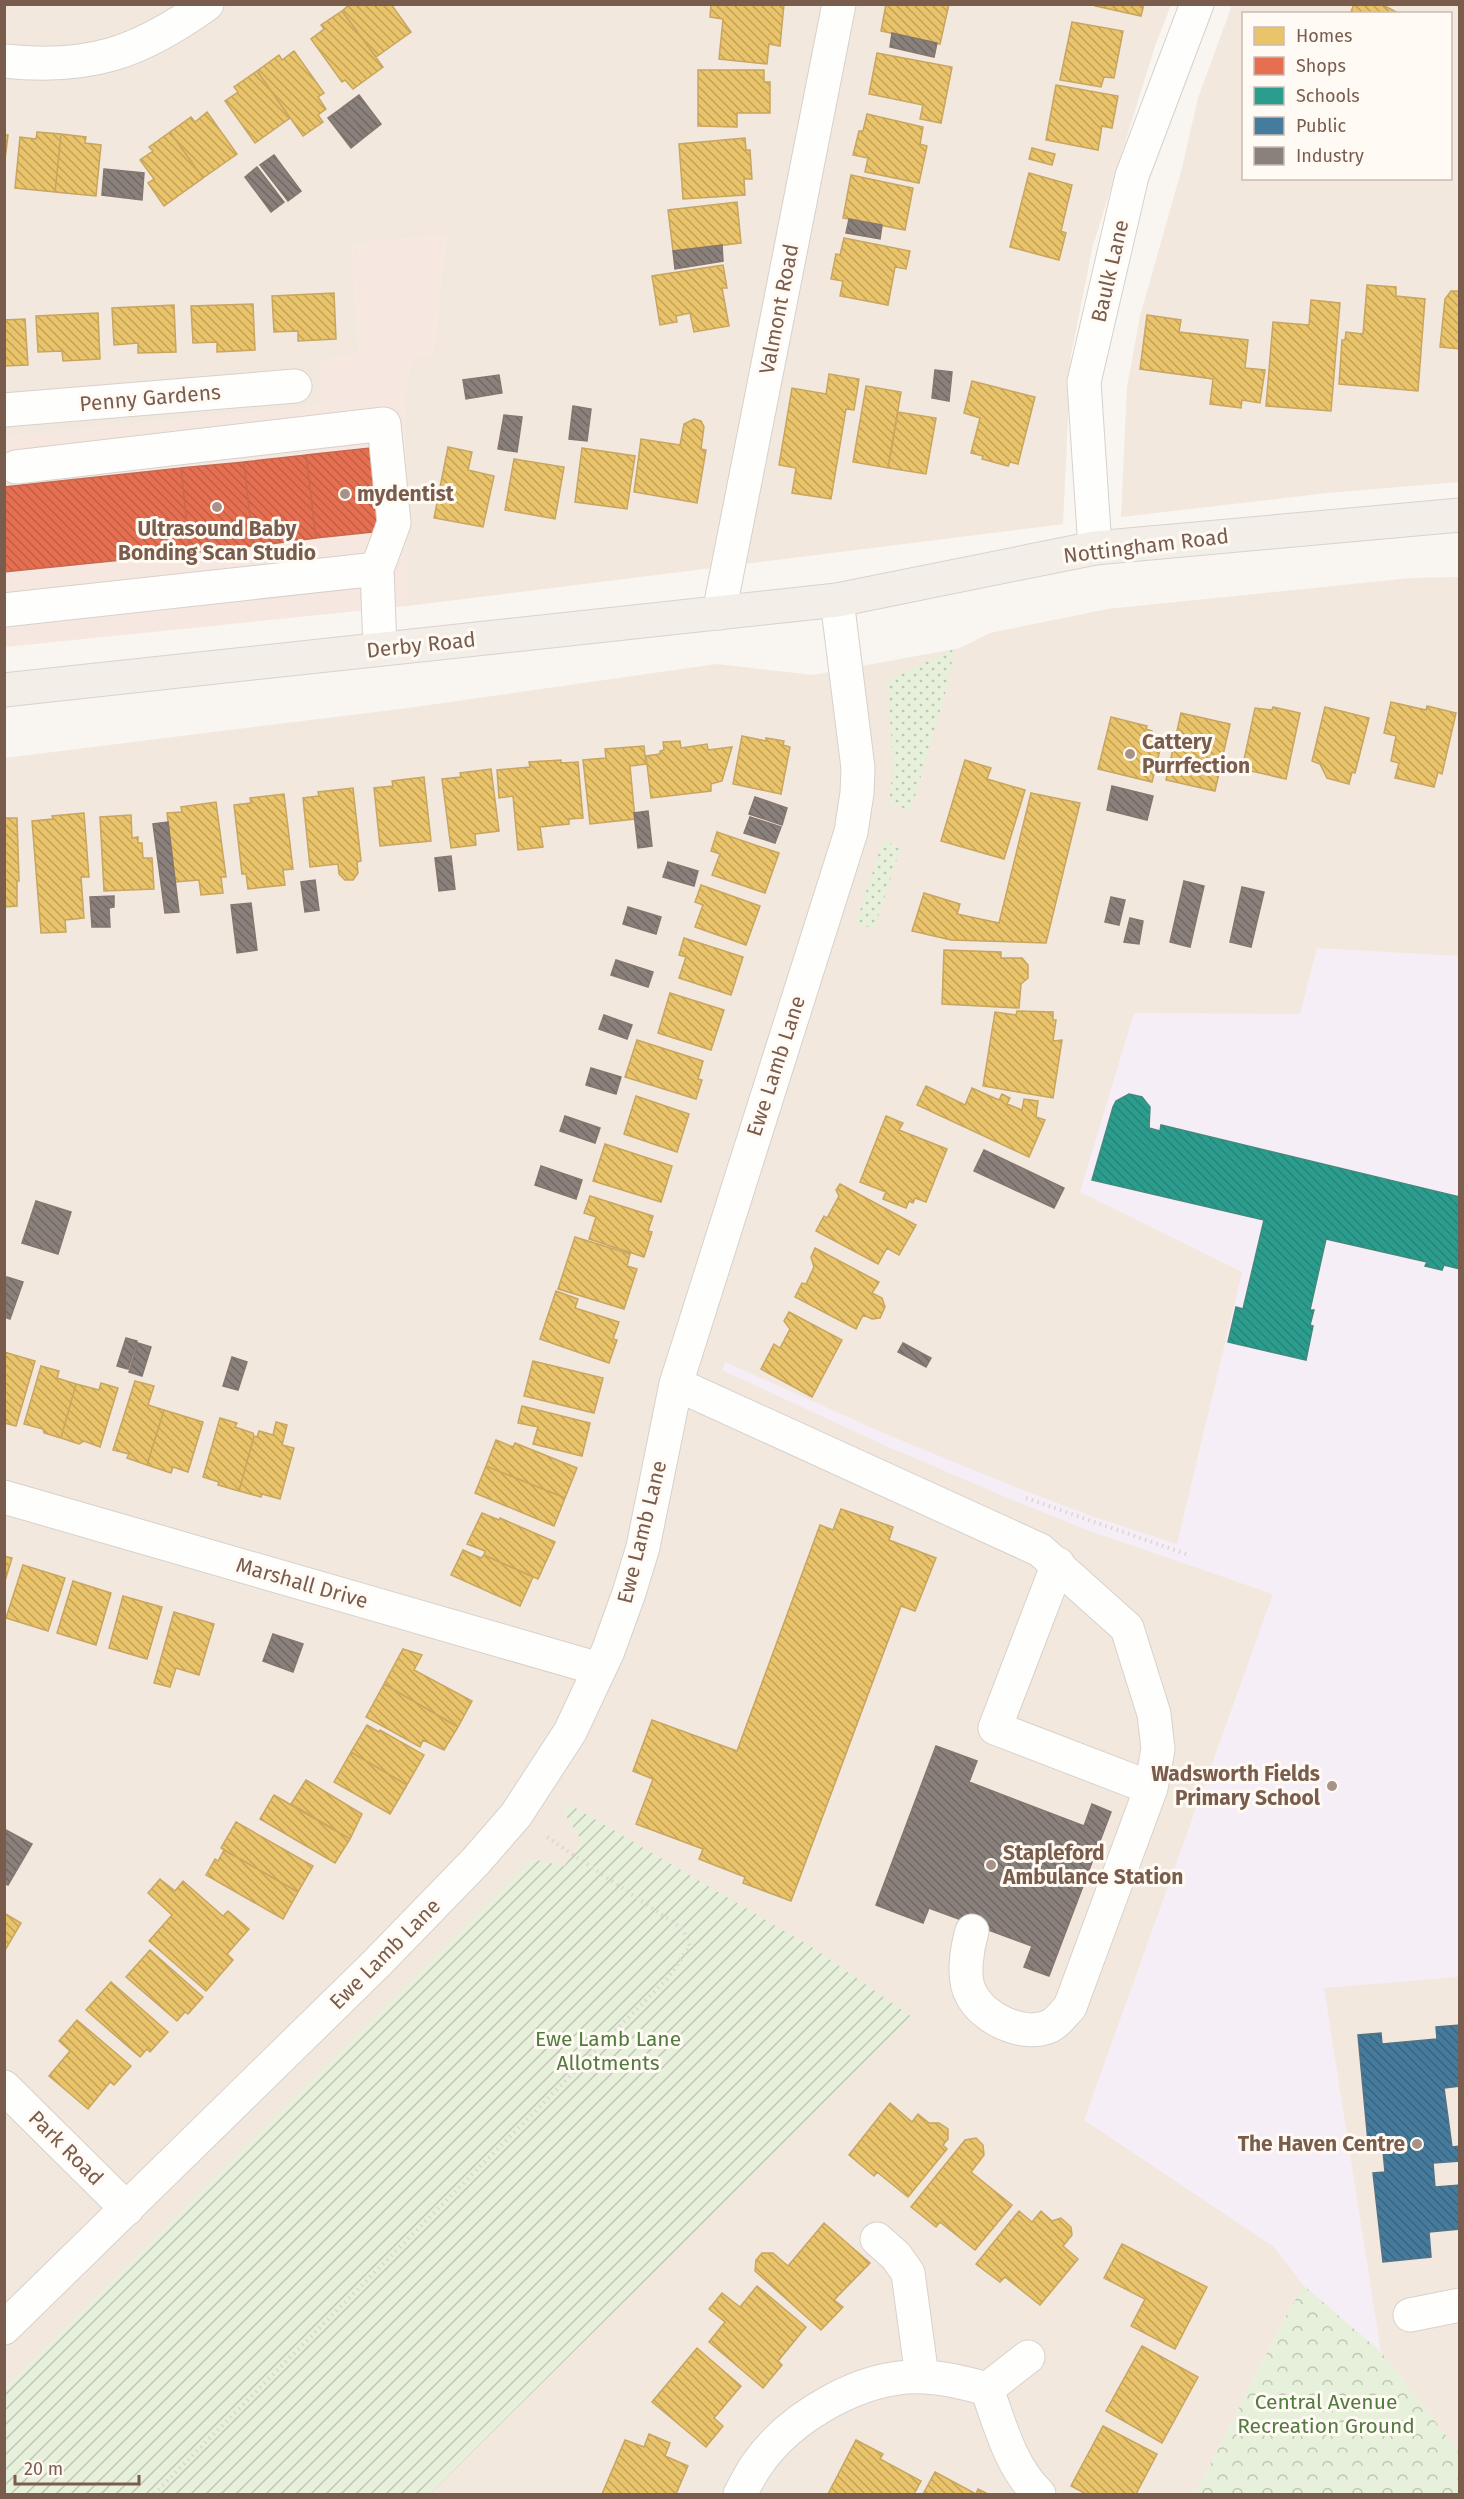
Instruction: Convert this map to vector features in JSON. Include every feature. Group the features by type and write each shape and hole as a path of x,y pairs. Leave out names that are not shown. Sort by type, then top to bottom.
{"main road":[{"name":"Nottingham Road","path":"837,600 1095,548 1460,515"},
{"name":"Derby Road","path":"4,690 837,600"}],"street":[{"path":"4,61 63,63 103,58 135,47 174,28 207,4"},
{"name":"Valmont Road","path":"719,613 838,4"},
{"name":"Baulk Lane","path":"1095,548 1084,382 1132,176 1197,4"},
{"name":"Penny Gardens","path":"4,410 294,386"},
{"path":"16,467 384,424 394,524 377,569 380,649"},
{"path":"4,610 377,569"},
{"name":"Ewe Lamb Lane","path":"4,2328 376,1964 476,1861 516,1815 570,1732 626,1603 643,1547 676,1384 851,832 858,768 837,600"},
{"path":"676,1384 1040,1550 1127,1628 1154,1714 1158,1749 1151,1788 1070,2007 1051,2026 1035,2031 1012,2027 981,2009 970,1993 967,1970 972,1931"},
{"name":"Marshall Drive","path":"4,1497 599,1669"},
{"path":"1058,1564 995,1728 1151,1788"},
{"name":"Park Road","path":"4,2087 127,2209"},
{"path":"877,2239 896,2256 909,2273 922,2377"},
{"path":"1410,2314 1460,2305"},
{"path":"987,2389 1028,2356"},
{"path":"740,2494 757,2465 783,2436 826,2402 870,2383 922,2377 956,2380 987,2389"},
{"path":"987,2389 1008,2447 1027,2483 1040,2494"}],"path":[{"path":"154,2494 668,1978 690,1946 683,1929 572,1854"}],"shaded area":[{"path":"5,5 1171,5 1155,46 1092,249 1071,355 1063,524 407,606 404,397 413,355 433,354 446,235 352,245 359,354 323,405 5,437"},
{"path":"1232,5 1459,5 1459,482 1327,493 1121,517 1127,387 1140,316 1182,168 1198,98"},
{"path":"446,235 433,354 413,355 404,397 407,606 5,647 5,437 323,405 320,358 359,354 352,245"},
{"path":"1459,577 1459,2452 1381,2352 1287,2314 1195,2494 430,2494 911,2017 564,1813 582,1841 564,1866 532,1860 5,2389 5,758 408,708 717,664 813,675 960,648 990,633 1107,609 1411,578"},
{"name":"Wadsworth Fields Primary School","path":"1317,948 1459,956 1459,1977 1324,1988 1381,2352 1304,2286 1274,2247 1084,2120 1273,1594 1090,1531 1020,1503 886,1446 722,1370 725,1362 888,1435 1010,1485 1094,1517 1177,1544 1242,1272 1080,1192 1134,1013 1300,1014"}],"green space":[{"path":"954,649 948,683 911,810 889,804 893,765 888,680"},
{"path":"883,841 901,847 874,929 856,923"},
{"name":"Ewe Lamb Lane Allotments","path":"569,1804 815,1949 912,2017 430,2494 5,2494 5,2389 532,1859 564,1866 582,1841 564,1813"},
{"name":"Central Avenue Recreation Ground","path":"1304,2286 1381,2352 1459,2452 1459,2494 1195,2494 1287,2314"}],"building: Homes":[{"path":"350,4 391,4 411,32 376,57 342,11"},
{"path":"711,4 784,4 780,46 769,44 767,64 719,59 723,19 710,17"},
{"path":"886,4 949,4 940,44 881,31"},
{"path":"1095,4 1144,4 1141,16 1095,6"},
{"path":"1354,4 1381,4 1396,12 1351,12"},
{"path":"342,11 383,67 353,89 345,80 342,82 311,39 324,29 321,25"},
{"path":"1072,22 1123,31 1114,78 1104,77 1101,87 1060,80"},
{"path":"294,51 324,93 318,97 326,109 318,115 323,122 303,136 257,71 279,55 282,60"},
{"path":"877,53 952,67 941,123 920,119 923,105 869,94"},
{"path":"698,70 764,70 764,82 770,82 770,113 737,113 737,127 698,126"},
{"path":"257,71 290,118 255,143 225,101 238,92 234,87"},
{"path":"1056,85 1118,96 1112,128 1102,126 1098,150 1046,140"},
{"path":"207,112 237,154 203,178 170,132 191,117 195,122"},
{"path":"867,114 923,127 920,144 927,146 919,183 865,172 868,158 853,155 859,131 863,131"},
{"path":"37,132 61,134 55,192 15,188 20,137 36,139"},
{"path":"170,132 203,178 164,206 148,183 154,179 140,160 153,151 149,147"},
{"path":"61,134 86,137 85,143 101,145 96,196 55,192"},
{"path":"4,135 8,135 4,168"},
{"path":"745,138 746,150 750,150 752,179 744,179 745,195 683,199 679,144"},
{"path":"1032,148 1055,154 1052,165 1029,159"},
{"path":"1029,173 1072,185 1061,231 1066,233 1059,260 1010,247"},
{"path":"851,175 913,188 905,230 843,218"},
{"path":"737,202 741,243 673,251 668,210"},
{"path":"844,238 910,251 906,269 895,267 888,305 840,296 843,281 831,279 836,254 840,255"},
{"path":"723,265 727,288 722,288 729,326 694,332 690,313 676,316 677,322 660,325 652,276"},
{"path":"1367,285 1396,287 1396,296 1425,299 1418,391 1339,384 1342,340 1345,340 1346,332 1363,334"},
{"path":"1451,291 1460,291 1460,349 1440,347 1445,299"},
{"path":"334,293 336,339 298,341 298,331 274,332 272,296"},
{"path":"1311,300 1340,303 1331,411 1266,406 1273,322 1309,325"},
{"path":"253,304 255,350 217,352 217,342 193,343 191,306"},
{"path":"174,305 176,352 138,353 138,343 114,345 112,308"},
{"path":"98,313 100,359 63,361 62,351 38,352 36,316"},
{"path":"1147,315 1181,320 1179,332 1248,340 1245,368 1265,370 1260,403 1242,400 1241,408 1210,404 1213,379 1140,369"},
{"path":"25,319 28,365 4,366 4,320"},
{"path":"829,374 859,379 854,410 846,409 831,499 792,493 796,468 779,465 792,388 826,394"},
{"path":"972,381 1035,397 1018,464 1010,462 1008,466 982,459 983,456 971,453 980,418 964,413"},
{"path":"866,386 901,392 888,468 853,462"},
{"path":"898,412 936,418 926,474 888,468"},
{"path":"694,419 701,421 704,427 701,449 706,450 697,503 634,492 641,439 680,445 684,424"},
{"path":"448,447 472,452 468,470 494,476 483,527 434,518"},
{"path":"582,448 635,456 627,509 575,502"},
{"path":"514,459 564,467 555,519 505,510"},
{"path":"1391,702 1426,710 1427,706 1456,713 1442,774 1438,772 1434,787 1395,778 1399,763 1391,761 1396,736 1384,733"},
{"path":"1273,707 1300,713 1286,779 1242,769 1255,708 1272,710"},
{"path":"1325,707 1369,718 1355,773 1352,772 1349,784 1327,778 1320,764 1312,761"},
{"path":"1181,713 1230,724 1215,791 1166,780"},
{"name":"Cattery Purrfection","path":"1111,717 1147,726 1146,729 1152,731 1151,735 1163,738 1152,782 1098,769"},
{"path":"742,736 766,741 766,738 784,741 783,745 790,747 781,794 733,784"},
{"path":"680,741 681,748 707,744 708,750 732,747 722,781 711,784 711,791 651,798 646,756 660,754 660,751 664,750 663,742"},
{"path":"644,746 646,764 630,766 635,819 590,824 583,760 606,758 605,749"},
{"path":"561,760 561,763 578,762 583,818 569,819 569,824 540,827 543,847 518,850 513,796 499,798 497,770 530,767 529,762"},
{"path":"965,760 991,768 987,779 1025,790 1004,859 941,841"},
{"path":"491,769 499,831 475,834 476,845 451,848 442,779 461,777 460,773"},
{"path":"424,777 431,841 380,846 374,788 393,786 392,781"},
{"path":"353,788 361,861 357,862 358,873 353,880 345,880 339,874 338,864 310,867 303,798 319,796 318,792"},
{"path":"1031,793 1080,803 1046,943 951,940 912,931 924,893 960,904 957,914 999,923"},
{"path":"284,794 293,869 283,870 285,885 248,889 246,874 242,874 234,805 251,803 250,798"},
{"path":"216,802 226,877 221,877 223,893 201,895 199,880 175,882 167,813 182,812 181,807"},
{"path":"84,813 89,877 81,877 84,918 65,920 66,932 41,933 32,821 53,819 52,816"},
{"path":"131,815 132,838 138,837 138,843 142,843 143,858 152,858 154,889 104,891 100,817"},
{"path":"4,818 17,818 19,881 17,881 17,906 4,907"},
{"path":"717,832 779,853 765,893 712,875 720,854 711,851"},
{"path":"701,885 760,906 746,945 695,927 703,905 695,902"},
{"path":"684,938 743,957 731,995 679,978 686,957 679,955"},
{"path":"944,950 1001,952 1001,958 1022,958 1028,965 1028,978 1021,984 1019,1008 942,1004"},
{"path":"670,993 724,1010 711,1050 658,1033"},
{"path":"1017,1011 1053,1012 1053,1020 1056,1020 1053,1041 1062,1040 1053,1098 983,1086 995,1012 1016,1015"},
{"path":"637,1040 703,1061 698,1079 702,1080 696,1099 625,1077"},
{"path":"926,1086 965,1105 972,1088 999,1100 1002,1094 1010,1098 1007,1104 1022,1110 1024,1099 1038,1101 1036,1117 1045,1120 1029,1157 917,1105"},
{"path":"636,1096 689,1114 677,1152 624,1134"},
{"path":"886,1116 903,1123 899,1130 947,1149 926,1202 915,1198 913,1203 909,1201 906,1208 883,1199 886,1192 860,1182"},
{"path":"605,1144 672,1166 661,1202 593,1181"},
{"path":"840,1184 916,1225 899,1255 887,1248 878,1264 816,1231 824,1216 827,1218 839,1196 836,1190"},
{"path":"590,1196 653,1216 648,1231 652,1232 644,1257 589,1239 596,1217 584,1213"},
{"path":"575,1237 630,1254 627,1266 637,1269 624,1309 558,1289"},
{"path":"815,1248 879,1282 872,1293 882,1298 885,1307 880,1318 872,1319 863,1315 856,1329 795,1297 802,1283 806,1284 814,1267 811,1257"},
{"path":"556,1291 578,1299 575,1308 619,1322 613,1339 617,1340 609,1363 540,1339"},
{"path":"789,1312 842,1340 812,1397 761,1369 774,1344 780,1348 790,1329 784,1321"},
{"path":"4,1352 35,1361 16,1426 4,1423"},
{"path":"533,1361 603,1378 594,1413 524,1396"},
{"path":"41,1366 59,1371 57,1378 76,1384 61,1438 44,1433 43,1429 24,1424"},
{"path":"135,1381 154,1386 148,1405 164,1410 147,1465 127,1458 129,1454 113,1450"},
{"path":"101,1383 118,1388 100,1447 84,1441 79,1444 61,1438 76,1384 99,1390"},
{"path":"522,1406 590,1423 582,1456 533,1444 538,1427 518,1423"},
{"path":"164,1410 203,1422 188,1472 173,1467 171,1473 147,1465"},
{"path":"220,1418 237,1423 235,1427 253,1433 254,1436 239,1491 218,1485 219,1482 203,1477"},
{"path":"276,1422 287,1425 282,1445 294,1448 280,1499 239,1491 254,1436 257,1437 259,1431 273,1435"},
{"path":"496,1440 513,1447 515,1443 577,1468 565,1498 486,1466"},
{"path":"486,1466 565,1498 554,1526 475,1493"},
{"path":"841,1509 893,1527 889,1540 936,1558 915,1611 901,1606 791,1901 743,1883 745,1877 699,1859 703,1849 636,1824 653,1779 633,1771 652,1720 737,1751 820,1525 833,1530"},
{"path":"482,1513 499,1520 500,1518 555,1542 538,1579 484,1555 485,1551 467,1544"},
{"path":"463,1550 481,1558 484,1555 533,1577 520,1606 451,1575"},
{"path":"4,1556 12,1558 4,1584"},
{"path":"23,1565 65,1578 48,1631 6,1618"},
{"path":"73,1581 111,1593 96,1645 57,1633"},
{"path":"123,1596 162,1607 147,1659 109,1648"},
{"path":"174,1612 214,1624 199,1675 176,1668 170,1687 154,1683"},
{"path":"403,1649 422,1655 414,1670 472,1701 458,1727 384,1684"},
{"path":"384,1684 458,1727 444,1750 423,1740 420,1747 366,1717"},
{"path":"367,1725 424,1755 407,1785 351,1752"},
{"path":"351,1752 407,1785 390,1814 334,1782"},
{"path":"306,1780 362,1814 350,1839 291,1804"},
{"path":"274,1795 350,1839 335,1863 260,1819"},
{"path":"236,1822 313,1866 298,1892 221,1848"},
{"path":"224,1850 298,1892 283,1919 206,1875 215,1859 218,1861"},
{"path":"160,1879 175,1891 183,1881 223,1916 228,1911 249,1929 227,1954 233,1960 206,1991 149,1941 172,1915 148,1893"},
{"path":"4,1913 21,1923 4,1952"},
{"path":"150,1950 203,1997 188,2014 185,2012 177,2021 126,1977"},
{"path":"111,1982 168,2032 150,2052 147,2049 140,2057 86,2010"},
{"path":"77,2020 131,2066 114,2085 110,2082 88,2109 49,2076 70,2051 59,2041"},
{"path":"890,2103 912,2122 918,2114 929,2123 939,2123 948,2129 948,2139 943,2145 947,2149 908,2197 877,2172 874,2176 849,2155"},
{"path":"976,2138 983,2145 984,2155 971,2172 1012,2205 975,2250 940,2222 936,2227 911,2207 965,2140"},
{"path":"1019,2211 1032,2222 1041,2211 1052,2221 1061,2218 1071,2227 1072,2235 1063,2246 1078,2259 1040,2305 1005,2277 1000,2282 976,2264"},
{"path":"824,2223 870,2263 834,2300 843,2307 821,2330 755,2271 756,2260 762,2253 773,2253 788,2266"},
{"path":"1122,2244 1207,2287 1175,2349 1131,2326 1145,2299 1104,2278"},
{"path":"757,2286 806,2327 778,2361 782,2365 763,2388 709,2342 725,2322 709,2309 722,2293 740,2307"},
{"path":"1142,2346 1198,2377 1162,2443 1106,2411"},
{"path":"697,2348 741,2386 714,2418 723,2426 706,2447 652,2402"},
{"path":"1103,2426 1157,2454 1136,2494 1086,2494 1071,2486"},
{"path":"649,2434 670,2443 665,2456 688,2466 676,2494 602,2494 625,2440 644,2447"},
{"path":"856,2440 883,2454 880,2459 921,2481 914,2494 828,2494"},
{"path":"935,2472 976,2494 923,2494"},
{"path":"978,2489 988,2494 976,2494"}],"building: Shops":[{"name":"mydentist","path":"370,448 373,481 377,481 382,531 316,538 306,455"},
{"path":"306,455 316,538 253,546 244,462"},
{"name":"Ultrasound Baby Bonding Scan Studio","path":"244,462 253,546 190,553 181,468"},
{"path":"181,468 190,553 4,572 4,487"}],"building: Schools":[{"path":"1129,1094 1142,1097 1150,1107 1149,1128 1160,1131 1161,1125 1460,1197 1460,1269 1444,1265 1442,1270 1425,1266 1427,1262 1326,1239 1310,1310 1314,1310 1310,1325 1313,1326 1306,1360 1228,1342 1236,1307 1243,1309 1264,1220 1092,1180 1113,1107 1116,1101"}],"building: Public":[{"name":"The Haven Centre","path":"1460,2025 1460,2086 1444,2088 1452,2147 1460,2146 1460,2161 1433,2163 1435,2187 1460,2185 1460,2229 1429,2232 1431,2257 1383,2262 1373,2173 1385,2172 1382,2140 1368,2142 1358,2035 1381,2033 1382,2044 1437,2039 1436,2027"}],"building: Industry":[{"path":"892,33 937,43 934,57 890,47"},
{"path":"359,95 381,124 366,136 343,107"},
{"path":"343,107 366,136 351,148 328,118"},
{"path":"274,155 301,191 288,201 260,165"},
{"path":"257,167 284,202 271,212 245,177"},
{"path":"104,169 144,173 142,200 102,195"},
{"path":"849,219 882,225 880,239 846,233"},
{"path":"722,245 723,261 675,269 673,251"},
{"path":"935,370 952,372 949,401 932,398"},
{"path":"499,375 502,393 466,399 463,380"},
{"path":"573,406 591,409 587,441 569,439"},
{"path":"504,415 522,417 517,452 498,449"},
{"path":"1112,786 1153,796 1147,820 1107,810"},
{"path":"755,797 787,808 782,825 749,814"},
{"path":"648,811 652,846 638,848 634,813"},
{"path":"750,817 781,827 775,843 744,833"},
{"path":"168,822 179,912 165,913 153,824"},
{"path":"451,856 455,889 439,891 435,858"},
{"path":"668,862 698,871 694,886 663,877"},
{"path":"315,880 319,910 305,912 301,882"},
{"path":"1184,881 1204,886 1190,947 1170,942"},
{"path":"1242,887 1264,892 1251,947 1230,942"},
{"path":"114,896 114,907 109,908 110,927 92,927 90,897"},
{"path":"1111,897 1125,900 1119,925 1105,922"},
{"path":"251,903 257,950 237,953 231,905"},
{"path":"628,907 661,917 656,934 623,924"},
{"path":"1130,918 1143,921 1139,944 1124,942"},
{"path":"616,960 653,972 648,987 611,975"},
{"path":"604,1015 632,1025 627,1039 599,1029"},
{"path":"591,1068 621,1077 616,1094 586,1085"},
{"path":"565,1116 600,1128 595,1143 560,1131"},
{"path":"984,1150 1064,1188 1054,1208 974,1171"},
{"path":"541,1166 582,1180 576,1199 535,1185"},
{"path":"36,1201 71,1212 58,1254 22,1243"},
{"path":"7,1277 23,1282 10,1319 4,1317 4,1285"},
{"path":"126,1338 137,1341 128,1369 117,1366"},
{"path":"138,1343 151,1347 142,1376 129,1372"},
{"path":"903,1343 931,1358 926,1367 898,1352"},
{"path":"232,1357 247,1362 238,1390 223,1386"},
{"path":"273,1634 303,1644 293,1672 263,1661"},
{"name":"Stapleford Ambulance Station","path":"936,1746 977,1761 969,1782 1084,1826 1092,1804 1111,1812 1049,1976 1024,1967 1032,1946 929,1908 923,1923 876,1905"},
{"path":"4,1829 32,1844 8,1885 4,1883"}],"place":[{"name":"mydentist","path":"345,494"},
{"name":"Ultrasound Baby Bonding Scan Studio","path":"217,507"},
{"name":"Cattery Purrfection","path":"1130,754"},
{"name":"Wadsworth Fields Primary School","path":"1332,1786"},
{"name":"Stapleford Ambulance Station","path":"991,1865"},
{"name":"The Haven Centre","path":"1417,2144"}]}
